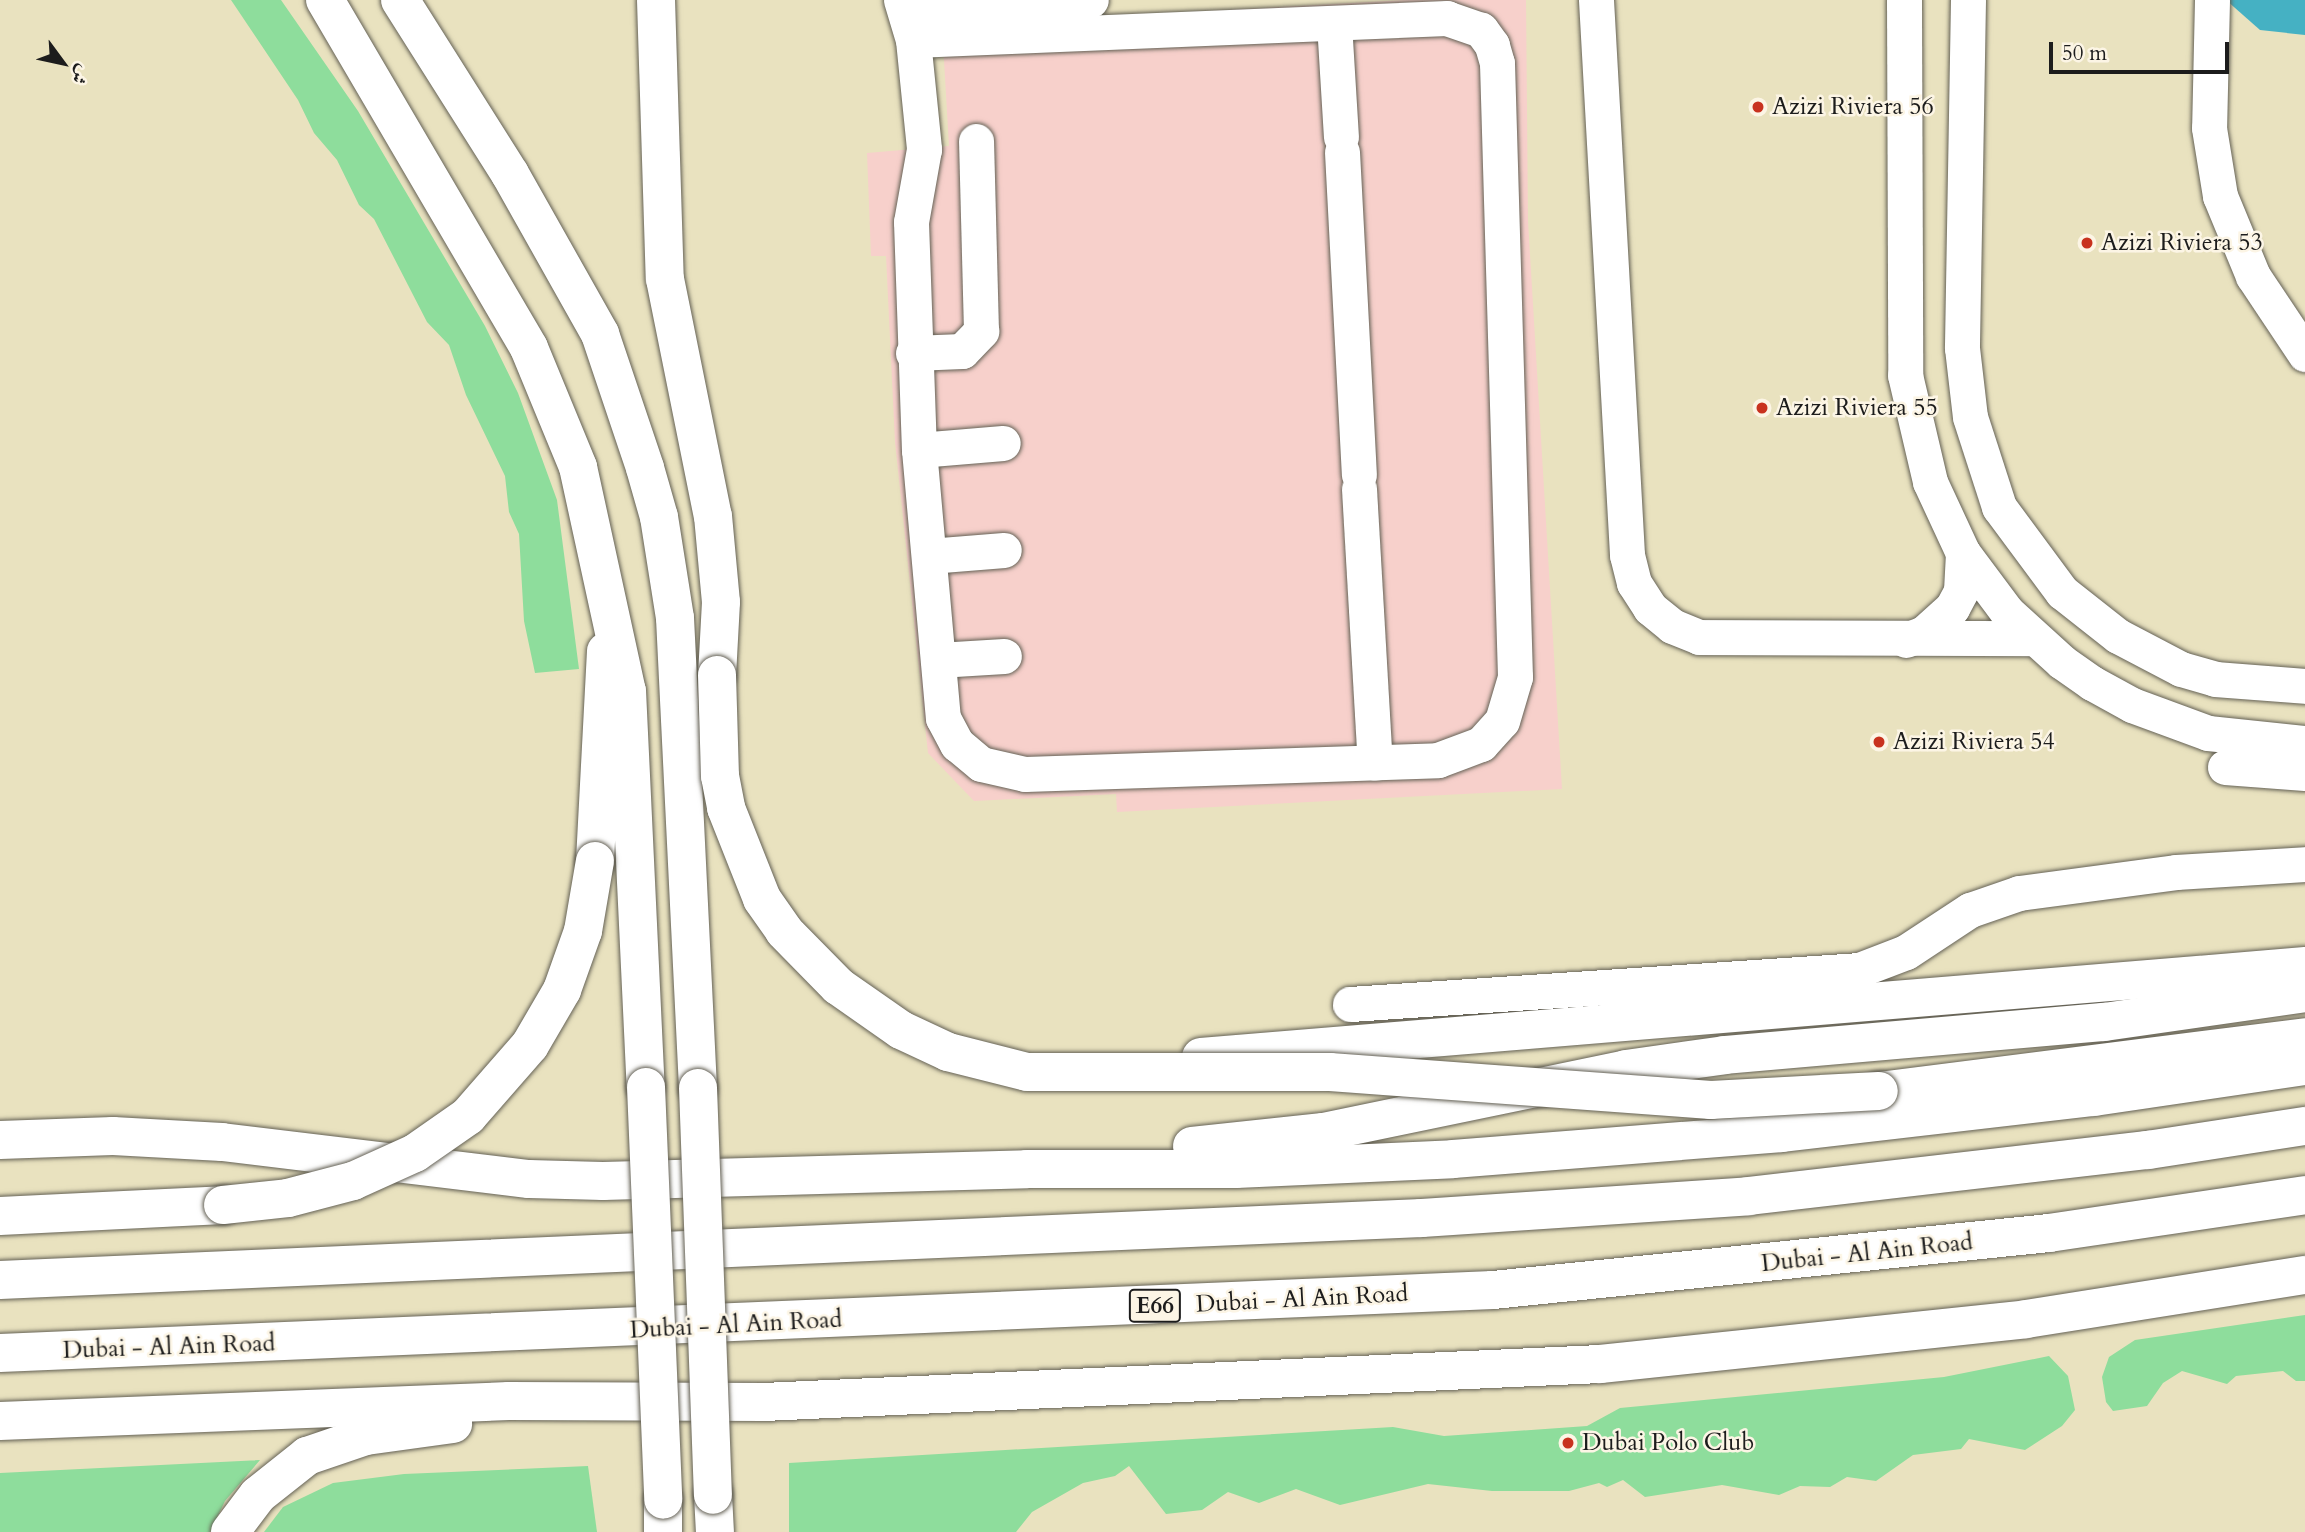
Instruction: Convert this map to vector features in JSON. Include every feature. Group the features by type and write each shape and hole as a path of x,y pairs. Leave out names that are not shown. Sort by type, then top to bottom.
{"highway":[{"path":"325,0 509,311 547,387 578,467 611,604 628,703 663,1516"},
{"path":"400,0 517,186 648,414 688,535 717,675"},
{"path":"658,1 664,268 674,340 713,516 722,602 717,675 720,776 735,840 762,899 810,960 869,1010 948,1052 1027,1072 1341,1072 1711,1100 1879,1091 2305,1037"},
{"path":"600,334 645,468 668,567 680,702 715,1532"},
{"path":"0,1216 223,1205 288,1198 353,1181 415,1153 468,1116 512,1070 557,999 583,931 595,861 603,673 611,604"},
{"path":"1102,1072 1162,1060 2305,966"},
{"path":"1027,1169 1103,1154 1335,1130 1626,1069 1725,1055 2104,1022 2305,993"},
{"path":"0,1140 113,1136 222,1142 529,1179 603,1181 1027,1169 1082,1173 1249,1169 1782,1133 2094,1097 2305,1066"},
{"path":"0,1280 1422,1218 1749,1196 2148,1150 2305,1126"},
{"name":"Dubai - Al Ain Road","path":"0,1353 1493,1290 2049,1233 2305,1195"},
{"path":"0,1421 509,1401 764,1402 1600,1364 2026,1319 2298,1278"},
{"path":"230,1532 258,1495 307,1457 366,1436 462,1422 509,1401"}],"street":[{"path":"907,16 1090,0"},
{"path":"1596,0 1627,555 1634,583 1650,608 1672,626 1699,637 1906,640 2034,638"},
{"path":"1904,0 1905,375 1930,482 1963,553 2007,612 2034,638 2092,683 2169,720 2249,740 2305,743"},
{"path":"1968,0 1962,348 1970,417 1999,507 2062,592 2118,636 2181,669 2215,679 2305,686"},
{"path":"2213,0 2209,128 2220,196 2253,276 2305,354"},
{"path":"907,16 1334,23 1465,21 1481,30 1492,45 1497,63 1513,692 1502,721 1467,752 1438,760 1010,774 968,755 948,732 919,450 913,353 911,222 924,149 907,16"},
{"path":"1334,23 1375,763"},
{"path":"913,353 962,351 981,331 976,142"},
{"path":"919,450 1003,443"},
{"path":"929,556 1004,550"},
{"path":"1906,640 1924,633 1952,608 1961,591 1963,553"},
{"path":"939,660 1004,656"},
{"path":"2225,767 2305,774"},
{"path":"1350,1004 1859,970 1899,956 1970,910 2019,893 2176,872 2305,864"}],"shaded area":[{"path":"1406,0 1526,0 1528,221 1562,789 1117,812 1116,794 974,801 928,753 895,442 886,256 871,256 867,153 949,146 942,26"}],"green space":[{"path":"231,0 281,0 358,111 485,326 518,393 557,500 579,669 535,673 524,621 519,534 509,512 505,476 466,395 449,345 427,322 374,219 359,205 337,160 314,133 298,100"},
{"path":"2305,1315 2305,1381 2296,1381 2283,1371 2236,1376 2227,1384 2182,1371 2163,1383 2147,1406 2113,1411 2106,1402 2102,1377 2109,1357 2135,1340"},
{"path":"2049,1356 2068,1376 2075,1410 2062,1426 2025,1450 1969,1439 1961,1449 1913,1455 1876,1481 1847,1477 1830,1487 1800,1486 1779,1495 1722,1485 1645,1497 1623,1480 1607,1487 1599,1483 1569,1491 1492,1491 1428,1484 1340,1505 1296,1489 1259,1503 1228,1492 1202,1510 1166,1514 1129,1466 1115,1476 1083,1483 1032,1512 1016,1532 789,1532 789,1463 1393,1427 1444,1436 1587,1426 1620,1408 1944,1377"},
{"path":"260,1460 225,1501 210,1532 0,1532 0,1473"},
{"path":"588,1466 597,1532 264,1532 283,1507 333,1483 404,1474"}],"water":[{"path":"2226,0 2305,0 2305,35 2260,30"}],"place":[{"name":"Azizi Riviera 56","path":"1758,107"},
{"name":"Azizi Riviera 53","path":"2087,243"},
{"name":"Azizi Riviera 55","path":"1762,408"},
{"name":"Azizi Riviera 54","path":"1879,742"},
{"name":"Dubai Polo Club","path":"1568,1443"}]}
